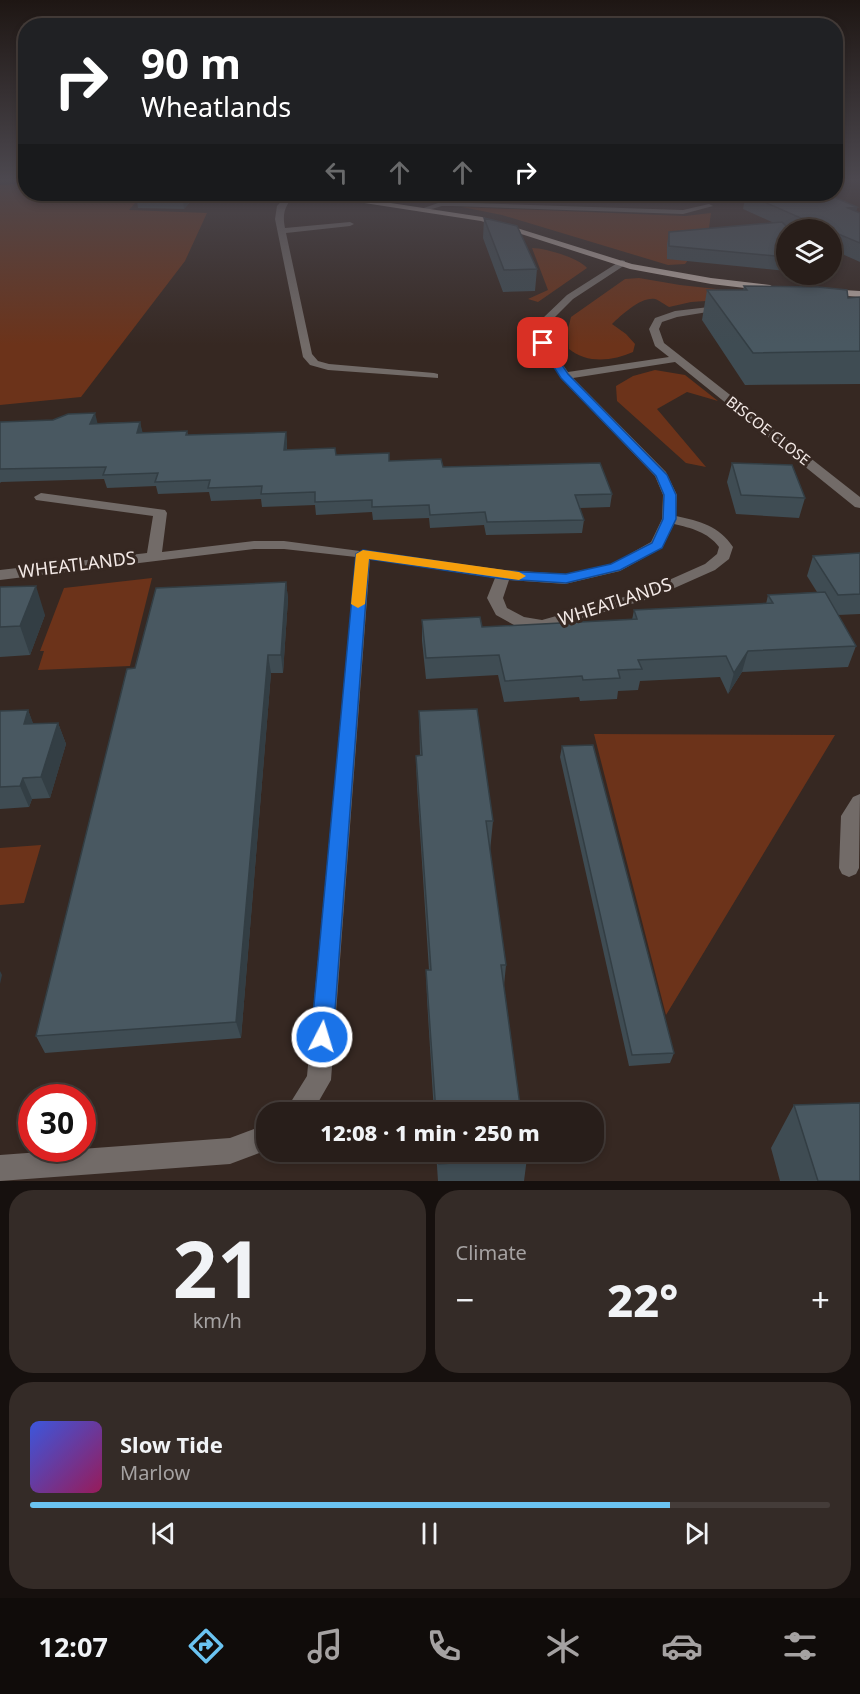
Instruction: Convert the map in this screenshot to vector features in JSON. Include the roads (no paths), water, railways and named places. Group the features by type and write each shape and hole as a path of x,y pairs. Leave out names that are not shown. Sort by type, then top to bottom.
{"main road":[{"path":"537,235 622,263 711,281 778,288"},
{"path":"813,291 860,294"}],"street":[{"path":"282,235 307,355 314,363 328,367 434,376"},
{"name":"WHEATLANDS","path":"0,575 254,545 284,545 504,575 566,579 615,568 657,545 669,519 670,495 661,475 564,376 543,343 546,320 570,297 622,263"},
{"name":"BISCOE CLOSE","path":"738,307 717,307 675,314 658,320 654,329 659,344 860,504"},
{"path":"564,376 675,359"},
{"name":"WHEATLANDS","path":"41,497 160,513 154,556"},
{"name":"WHEATLANDS","path":"504,575 495,598 501,612 520,621 542,625 647,595 710,567 724,556 726,547 722,538 714,532 705,527 669,519"},
{"path":"304,1102 319,1080 363,554"},
{"path":"849,868 851,816 860,802"},
{"path":"0,1168 230,1151 256,1141"}]}
